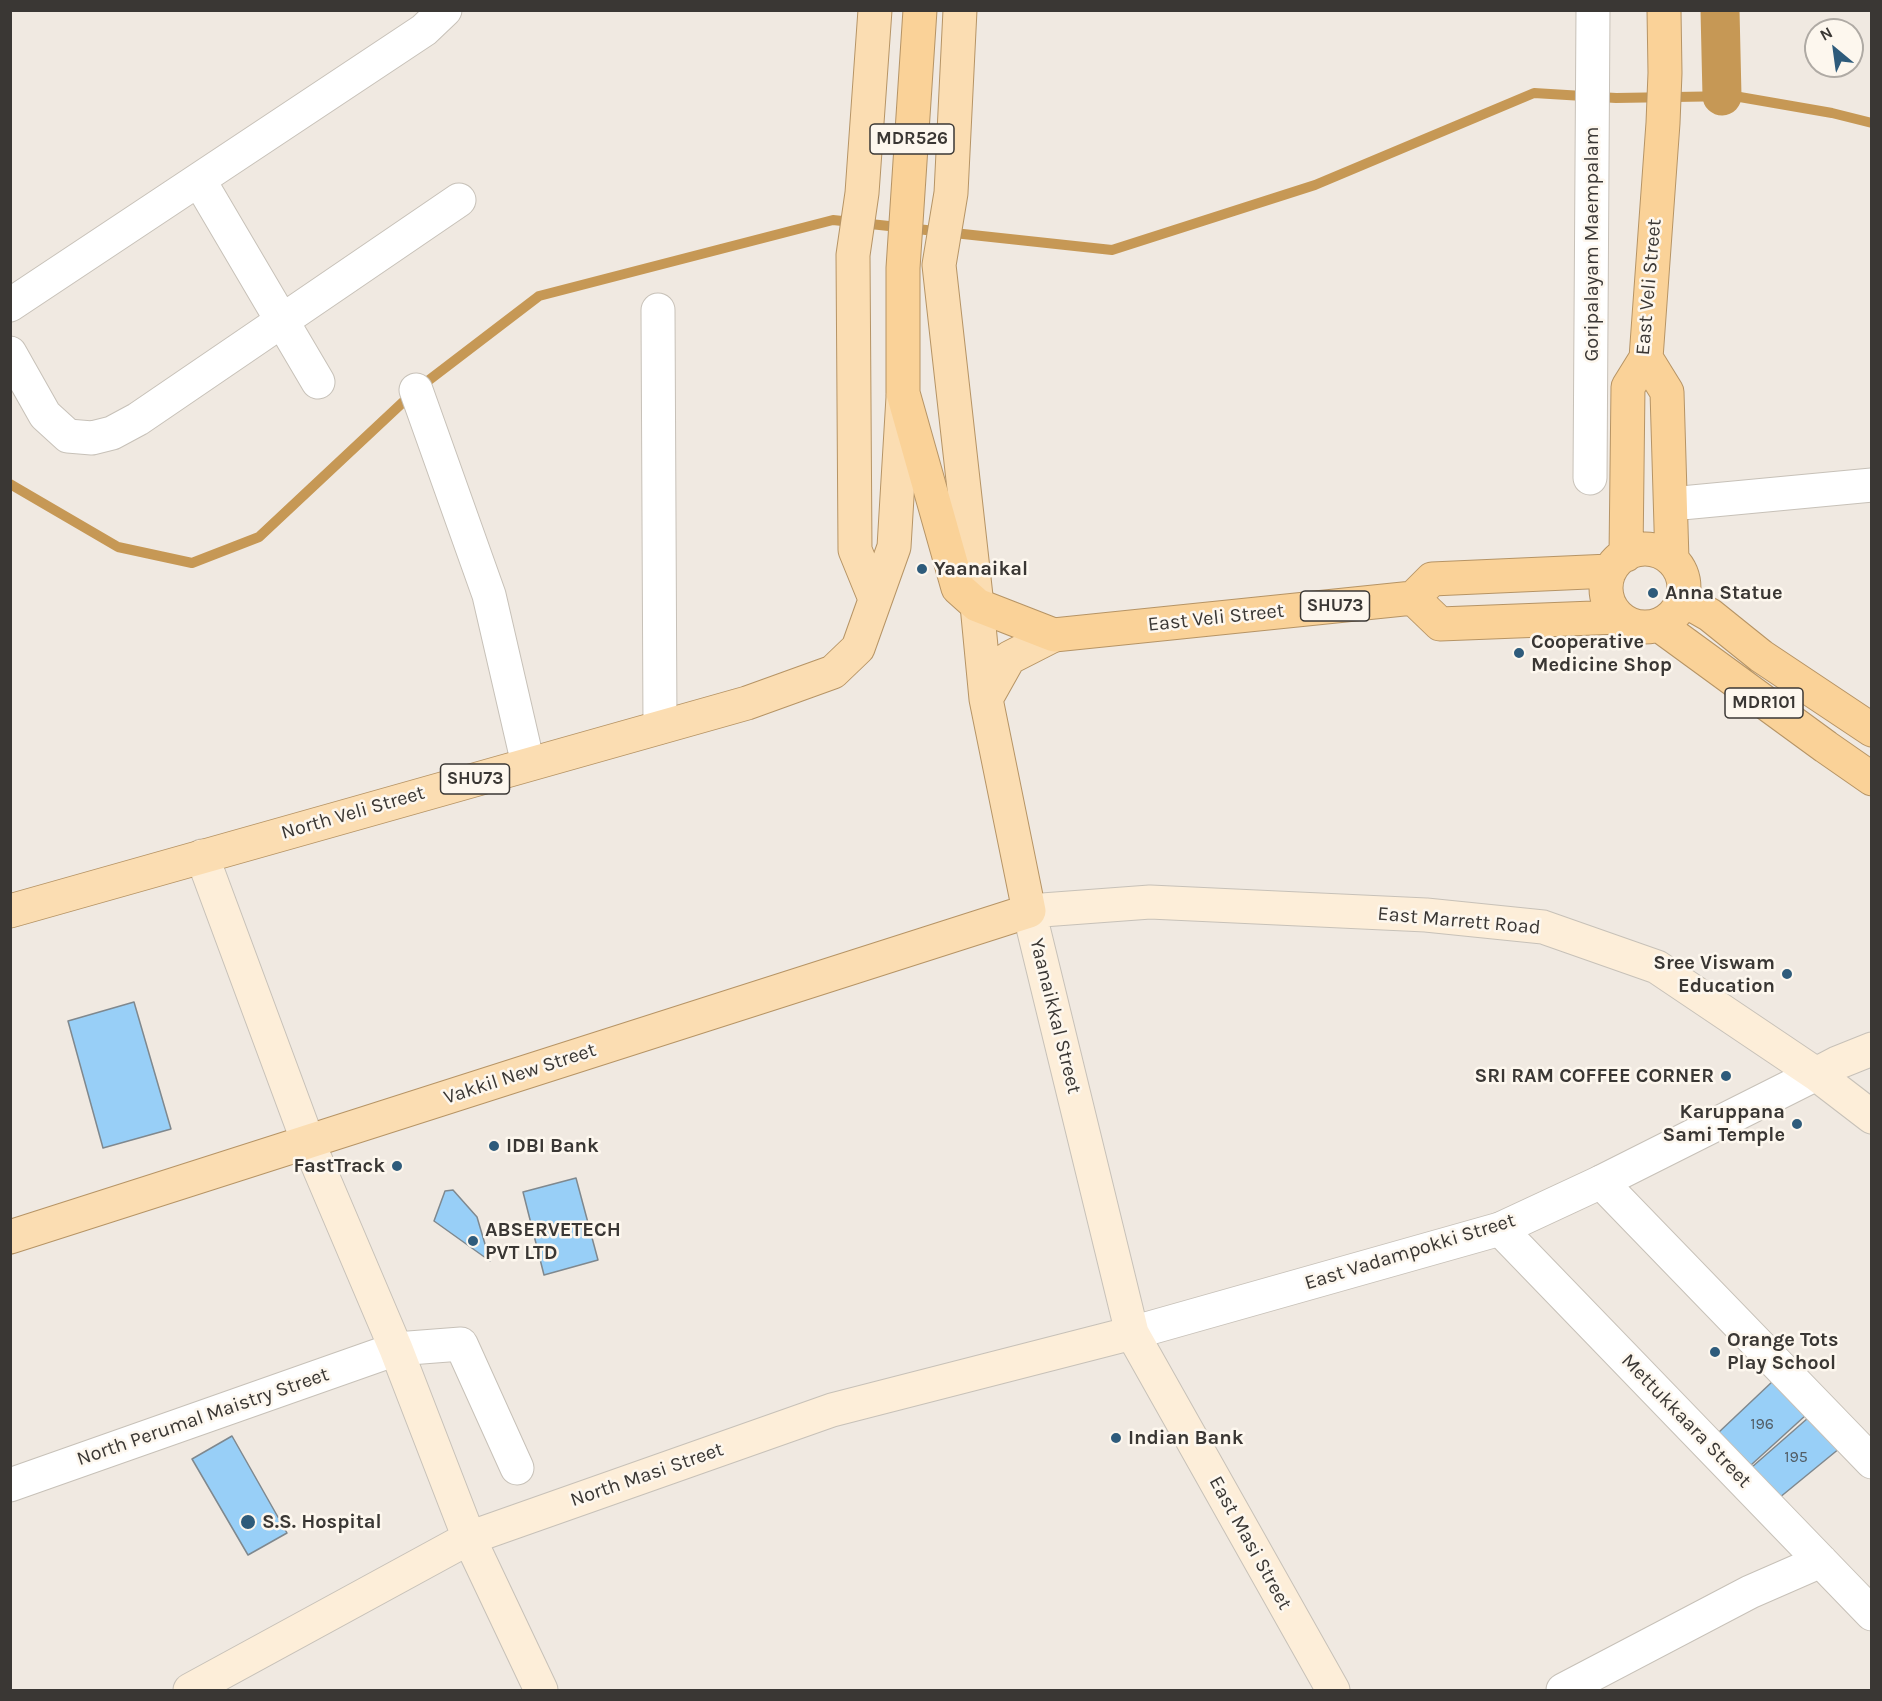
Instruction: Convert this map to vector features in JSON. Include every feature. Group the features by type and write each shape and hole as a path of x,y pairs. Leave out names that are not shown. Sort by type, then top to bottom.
{"highway":[{"name":"MDR526","path":"920,10 903,268 903,393 958,588 977,604 1054,635"},
{"name":"East Veli Street","path":"1618,563 1628,387 1646,358 1663,123 1664,10"},
{"path":"1646,358 1667,392 1672,560"},
{"path":"1637,550 1662,553 1672,560 1683,578 1682,599 1670,619 1649,627 1638,626 1619,617 1610,607 1606,596 1606,583 1618,563 1637,550"},
{"path":"1618,563 1431,579 1413,598 1440,624 1619,617"},
{"name":"East Veli Street","path":"1054,635 1413,598"},
{"name":"MDR101","path":"1682,599 1710,615 1761,656 1872,730"},
{"name":"MDR101","path":"1659,625 1872,779"}],"main road":[{"path":"875,10 862,193 853,255 855,550 875,599"},
{"name":"Yaanaikkal Street","path":"960,10 951,193 939,265 986,699 1029,911 1132,1332"},
{"name":"MDR526","path":"833,672 858,648 894,547 903,393"},
{"name":"East Veli Street","path":"986,699 1009,658 1054,635"},
{"name":"North Veli Street","path":"10,910 747,703 833,672"},
{"path":"202,856 309,1142 396,1349 469,1538 542,1690"},
{"name":"East Marrett Road","path":"1029,911 1150,902 1426,915 1543,927 1657,967 1816,1074 1872,1117"},
{"name":"Vakkil New Street","path":"10,1237 1029,911"},
{"name":"East Vadampokki Street","path":"1816,1074 1872,1049"},
{"name":"North Masi Street","path":"190,1690 469,1538 832,1410 1132,1332"},
{"name":"East Masi Street","path":"1132,1332 1333,1690"}],"street":[{"path":"10,305 424,30 445,10"},
{"name":"Goripalayam Maempalam","path":"1590,478 1593,10"},
{"path":"199,180 318,382"},
{"path":"10,353 45,415 68,436 92,438 112,433 138,419 459,200"},
{"path":"658,310 660,727"},
{"path":"416,390 489,595 528,764"},
{"path":"1671,504 1872,484"},
{"name":"East Vadampokki Street","path":"1132,1332 1500,1229 1601,1182 1816,1074"},
{"path":"1601,1182 1872,1462"},
{"name":"Mettukkaara Street","path":"1500,1229 1872,1614"},
{"name":"North Perumal Maistry Street","path":"10,1485 396,1349 461,1344 517,1468"},
{"path":"1563,1690 1750,1592 1821,1561"}],"building":[{"path":"134,1002 171,1129 103,1148 68,1021"},
{"path":"576,1178 598,1260 544,1275 523,1192"},
{"name":"ABSERVETECH PVT LTD","path":"453,1190 477,1217 490,1261 434,1221 445,1191"},
{"path":"1773,1381 1806,1415 1751,1465 1718,1433"},
{"path":"1808,1418 1840,1448 1779,1498 1752,1467"},
{"path":"232,1436 287,1533 248,1555 192,1459"}],"waterway":[{"path":"1720,10 1722,96"},
{"path":"10,484 118,547 192,563 259,537 416,390 539,296 833,220 1112,250 1315,185 1534,93 1616,98 1734,96 1832,113 1872,123"}],"place":[{"name":"Yaanaikal","path":"922,569"},
{"name":"Anna Statue","path":"1653,593"},
{"name":"Cooperative Medicine Shop","path":"1519,653"},
{"name":"Sree Viswam Education","path":"1787,974"},
{"name":"SRI RAM COFFEE CORNER","path":"1726,1076"},
{"name":"Karuppana Sami Temple","path":"1797,1124"},
{"name":"IDBI Bank","path":"494,1146"},
{"name":"FastTrack","path":"397,1166"},
{"name":"ABSERVETECH PVT LTD","path":"473,1241"},
{"name":"Orange Tots Play School","path":"1715,1352"},
{"name":"Indian Bank","path":"1116,1438"},
{"name":"S.S. Hospital","path":"248,1522"}]}
